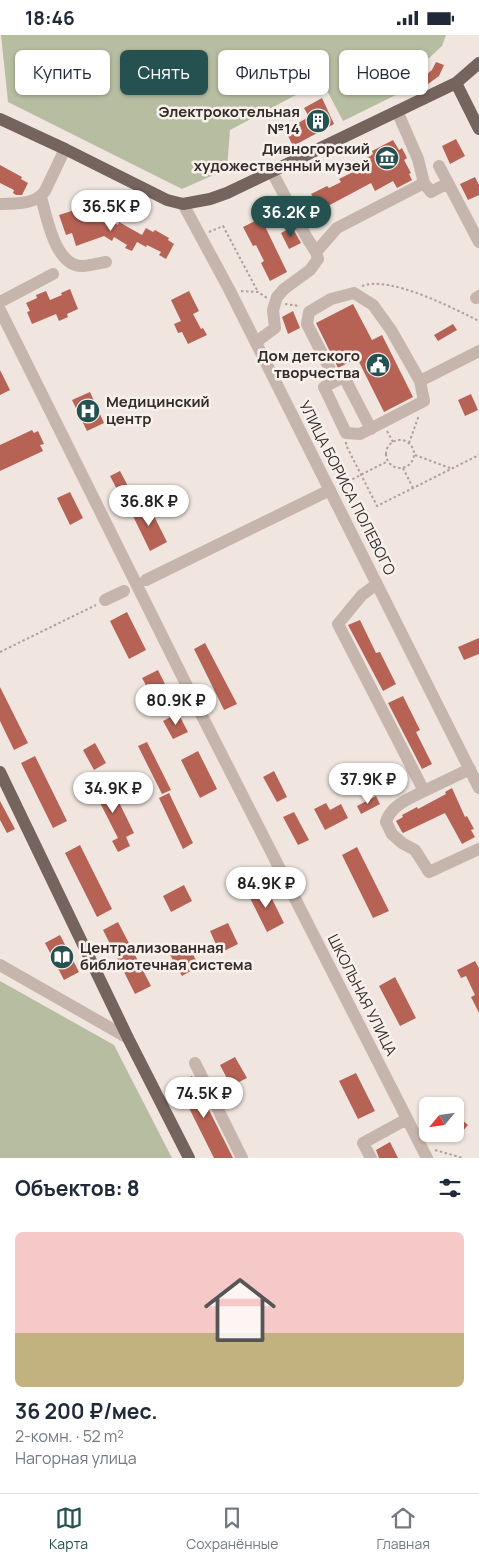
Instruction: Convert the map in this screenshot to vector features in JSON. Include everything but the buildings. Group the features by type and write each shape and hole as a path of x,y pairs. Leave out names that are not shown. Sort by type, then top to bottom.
{"main road":[{"path":"0,119 167,200 183,204 219,196 272,172 456,83 479,63"},
{"path":"456,83 479,129"},
{"path":"0,772 128,1038 189,1158"}],"street":[{"path":"397,111 418,159 424,183 431,193 448,183"},
{"path":"0,204 29,202 41,197 65,149"},
{"path":"439,166 479,242"},
{"path":"256,342 275,328 273,309 277,297 284,289 310,270 318,259 316,252 272,172"},
{"path":"316,252 337,228 424,183"},
{"path":"41,197 59,253 69,263 82,267 106,262"},
{"name":"УЛИЦА БОРИСА ПОЛЕВОГО","path":"183,204 256,342 478,784"},
{"path":"0,302 53,274"},
{"path":"336,381 307,324 308,312 331,299 354,293 373,305 391,330 420,381 424,401 383,423 371,429 360,434 346,433 324,387 336,381 344,377 371,429"},
{"name":"ШКОЛЬНАЯ УЛИЦА","path":"0,310 197,706 424,1152"},
{"path":"420,381 479,351"},
{"path":"146,580 330,490"},
{"path":"377,584 362,595 338,624 424,791"},
{"path":"105,600 124,591"},
{"path":"470,769 395,807 390,811 386,822 392,833 402,843 415,850 429,872 479,849"},
{"path":"0,965 128,1038"},
{"path":"195,1063 242,1158"},
{"path":"371,1158 363,1143 406,1119"}],"path":[{"path":"200,235 223,226 258,292 274,303 315,308"},
{"path":"349,294 359,287 371,283 390,285 413,291 479,321"},
{"path":"229,289 258,292"},
{"path":"409,443 424,401"},
{"path":"383,423 393,443"},
{"path":"346,433 346,445 376,506 479,455"},
{"path":"402,440 409,443 414,455 411,464 403,468 394,467 388,461 387,449 393,443 402,440"},
{"path":"414,455 451,469"},
{"path":"330,490 388,461"},
{"path":"403,468 413,488"},
{"path":"0,652 105,600"},
{"path":"424,1152 463,1158"}],"green space":[{"path":"1,35 446,35 442,46 428,59 428,50 339,50 339,95 396,95 343,121 329,94 329,50 218,50 218,95 296,95 230,130 227,169 182,189 8,102"},
{"path":"0,981 114,1045 172,1158 0,1158"}],"place":[{"name":"Электрокотельная №14","path":"318,121"},
{"name":"Дивногорский художественный музей","path":"387,158"},
{"name":"Дом детского творчества","path":"378,365"},
{"name":"Медицинский центр","path":"88,411"},
{"name":"Централизованная библиотечная система","path":"62,957"}]}
